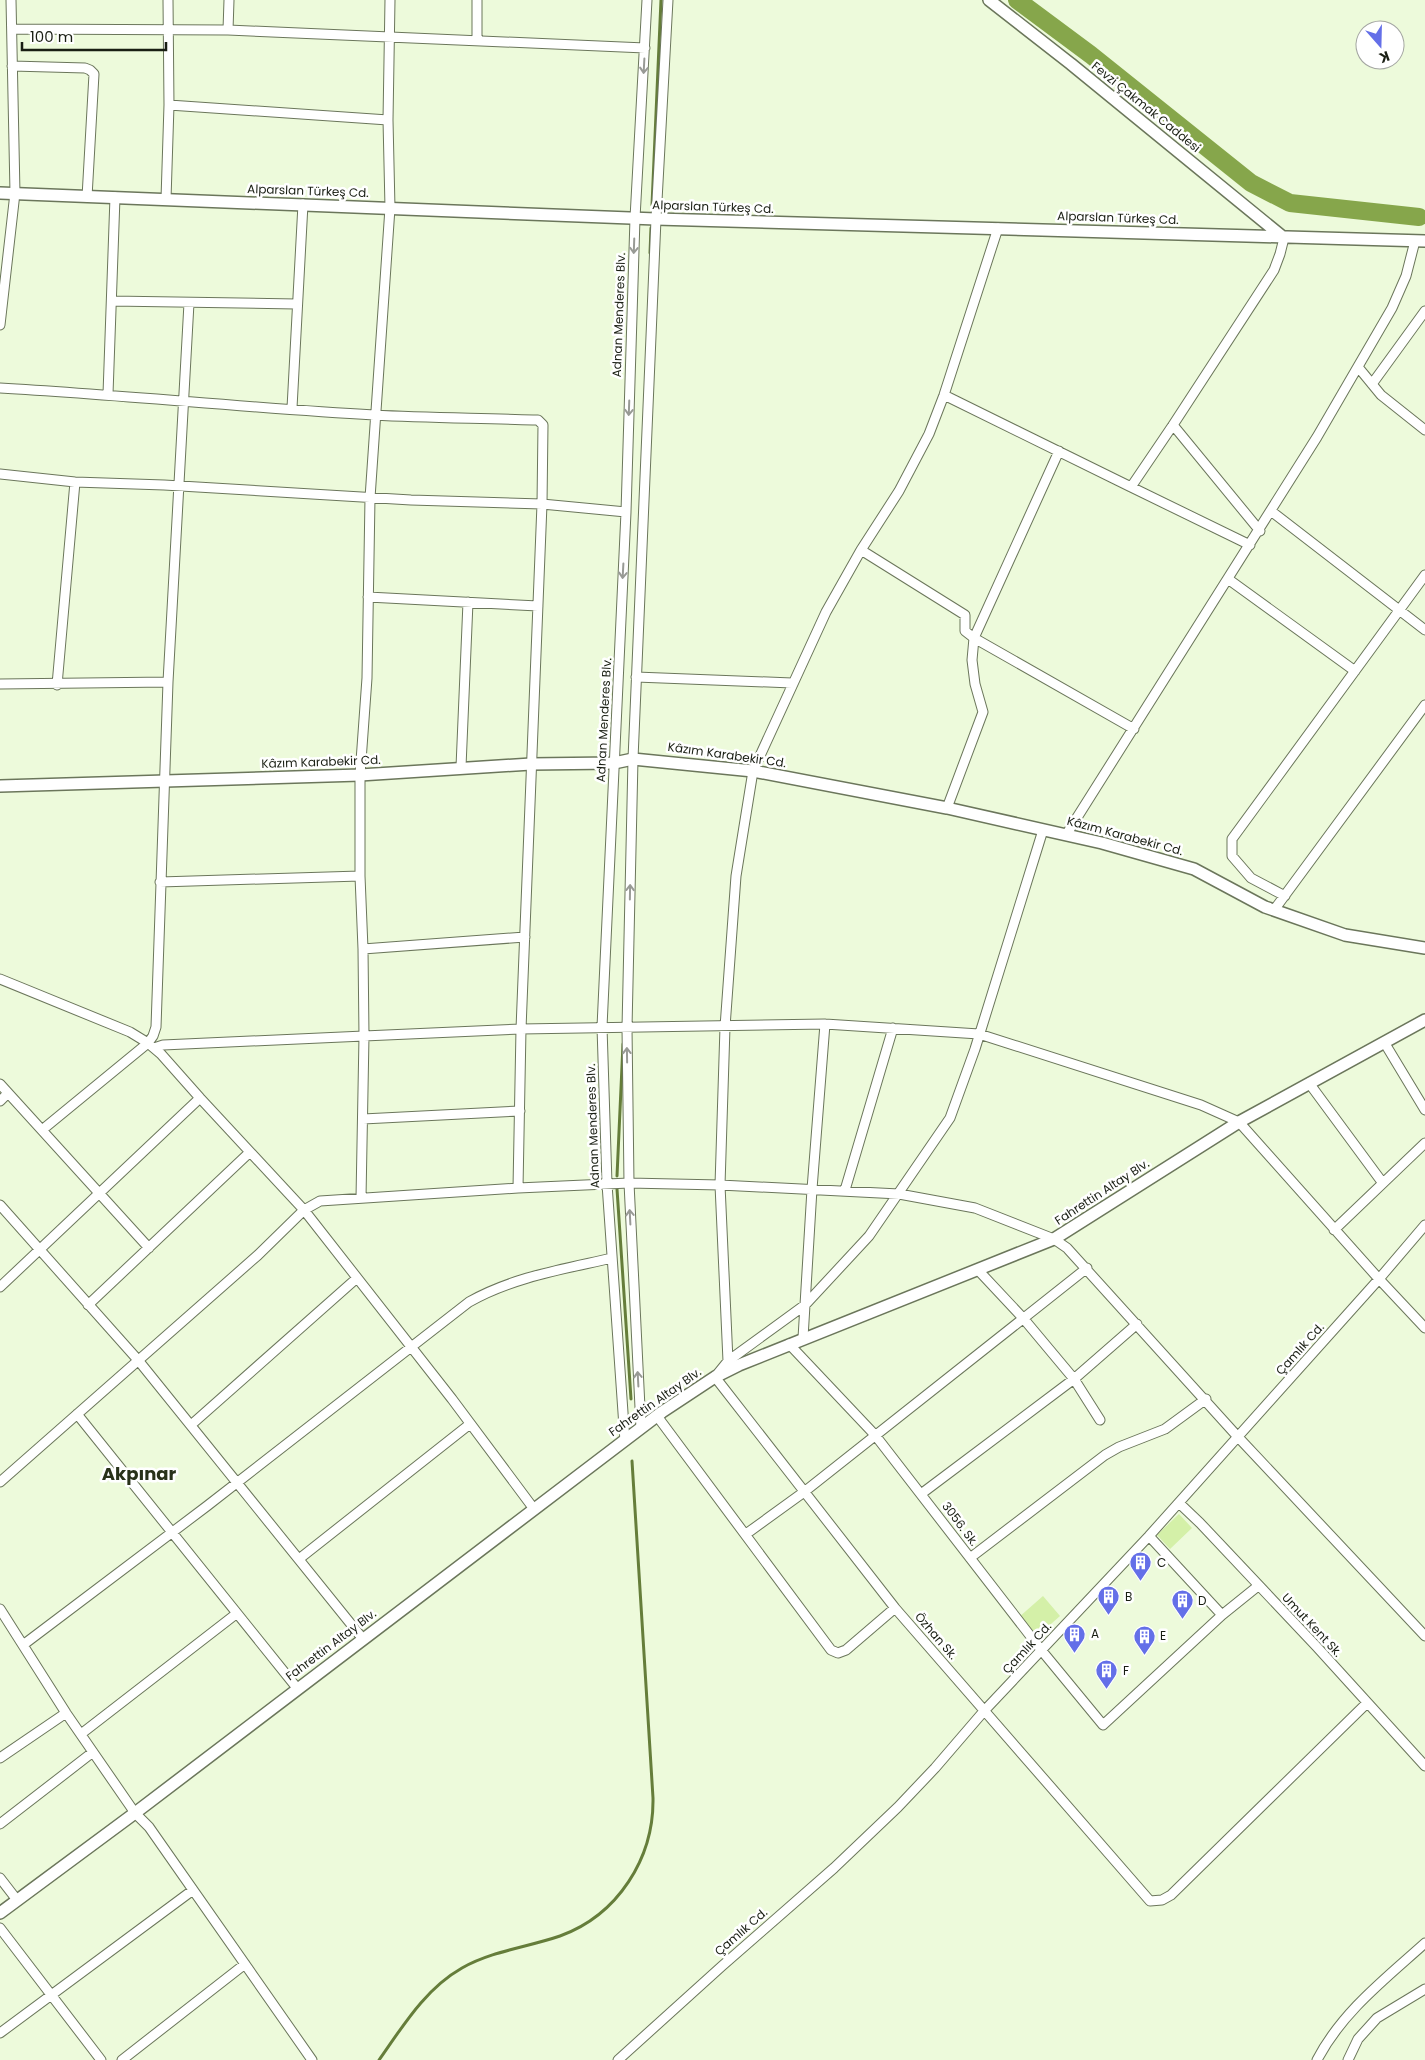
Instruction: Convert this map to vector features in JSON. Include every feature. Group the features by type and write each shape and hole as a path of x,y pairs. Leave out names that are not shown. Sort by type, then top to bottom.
{"street":[{"path":"0,325 16,193 11,0"},
{"path":"166,199 169,105 168,0"},
{"path":"228,30 229,0"},
{"path":"361,1198 364,1036 360,876 360,774 367,678 370,498 390,208 388,120 390,0"},
{"path":"477,0 477,40"},
{"name":"Adnan Menderes Blv.","path":"625,1441 607,1184 602,1027 626,512 635,218 647,0"},
{"path":"641,1428 629,1183 627,1028 636,677 656,219 668,0"},
{"name":"Fevzi Çakmak Caddesi","path":"989,0 1071,64 1284,238"},
{"path":"12,29 169,28 645,48"},
{"path":"12,66 84,68 94,74 87,197"},
{"path":"169,105 388,120"},
{"name":"Alparslan Türkeş Cd.","path":"0,193 656,219 1284,238 1422,240"},
{"path":"108,394 115,197"},
{"path":"292,408 296,304 303,204"},
{"path":"728,1361 720,1184 725,1027 736,876 753,771 826,612 915,463 944,395 998,228"},
{"path":"1130,487 1173,425 1274,270 1284,238"},
{"path":"1066,835 1260,530 1358,367 1392,308 1422,240"},
{"path":"112,301 296,304"},
{"path":"151,1045 156,1027 168,682 189,303"},
{"path":"1372,384 1425,311"},
{"path":"1358,367 1381,395 1425,430"},
{"path":"0,388 108,394 375,415 538,420 543,425 542,504 521,1029 518,1188"},
{"path":"944,395 1250,545"},
{"path":"1173,425 1260,530"},
{"path":"947,808 984,712 975,684 972,660 974,638 1059,451"},
{"path":"0,474 75,482 178,486 370,498 542,504 626,512"},
{"path":"57,684 75,482"},
{"path":"1271,512 1425,630"},
{"path":"862,550 965,615 965,631 974,638 1134,730"},
{"path":"1285,896 1251,878 1232,856 1232,839 1425,575"},
{"path":"1228,579 1355,671"},
{"path":"368,597 538,606"},
{"path":"461,767 468,602"},
{"path":"636,677 792,683"},
{"path":"0,684 168,682"},
{"path":"1274,910 1425,705"},
{"name":"Kâzım Karabekir Cd.","path":"0,786 360,774 461,767 614,763 633,759 753,771 947,808 1102,843 1194,869 1274,910 1345,935 1425,948"},
{"path":"715,1377 728,1361 805,1305 869,1236 950,1118 979,1034 1043,830"},
{"path":"160,882 360,876"},
{"path":"363,949 525,938"},
{"path":"0,979 130,1032 151,1045 304,1210 470,1424 534,1510"},
{"name":"Fahrettin Altay Blv.","path":"0,1913 135,1813 657,1416 715,1377 803,1338 1054,1239 1239,1122 1425,1020"},
{"path":"803,1338 825,1024"},
{"path":"42,1130 151,1045 521,1029 825,1024 979,1034 1201,1105 1239,1122 1379,1280 1425,1328"},
{"path":"845,1190 893,1028"},
{"path":"1384,1042 1425,1110"},
{"path":"1309,1083 1382,1182"},
{"path":"0,1084 149,1248"},
{"path":"0,1101 8,1093"},
{"path":"0,1287 200,1098"},
{"path":"363,1119 520,1111"},
{"path":"1334,1230 1382,1182 1425,1143"},
{"path":"88,1305 250,1152"},
{"path":"0,1482 258,1255 304,1210 320,1201 629,1183 720,1184 898,1194 975,1208 1054,1239 1067,1248 1206,1399 1238,1437 1425,1636"},
{"path":"0,1205 138,1360 363,1639"},
{"name":"Çamlık Cd.","path":"618,2060 864,1840 935,1768 984,1711 1179,1503 1379,1280 1425,1225"},
{"path":"23,1645 238,1482 410,1346 469,1302 495,1288 517,1280 612,1258"},
{"path":"746,1534 804,1492 1087,1268"},
{"path":"978,1270 1023,1318 1074,1379 1100,1420"},
{"path":"191,1425 357,1278"},
{"path":"921,1494 1074,1379 1137,1324"},
{"name":"3056. Sk.","path":"789,1344 875,1435 1042,1651 1103,1725 1222,1615"},
{"name":"Özhan Sk.","path":"715,1377 895,1608 1150,1901 1162,1900 1171,1895 1367,1703"},
{"path":"970,1558 1105,1455 1119,1447 1165,1429 1206,1399"},
{"path":"77,1414 297,1688"},
{"path":"657,1416 830,1650 835,1653 843,1652 895,1608"},
{"path":"299,1559 470,1424"},
{"name":"Umut Kent Sk.","path":"1179,1503 1200,1523 1425,1766"},
{"path":"1149,1536 1222,1615 1258,1586"},
{"path":"0,1609 66,1713 135,1813 149,1827 312,2060"},
{"path":"81,1734 236,1614"},
{"path":"0,1758 66,1713"},
{"path":"0,1824 93,1752"},
{"path":"0,1878 17,1900"},
{"path":"0,2033 193,1890"},
{"path":"0,1928 102,2060"},
{"path":"1317,2060 1332,2034 1361,2000 1425,1943"},
{"path":"122,2060 245,1964"},
{"path":"1348,2060 1358,2038 1378,2018 1425,1989"}],"green space":[{"path":"1179,1514 1192,1528 1170,1549 1157,1535"},
{"path":"1043,1596 1060,1616 1035,1638 1018,1618"}],"waterway":[{"path":"652,205 661,0"},
{"path":"1017,0 1091,55 1251,183 1290,203 1419,217"},
{"path":"650,253 651,228"},
{"path":"617,1176 623,1044"},
{"path":"617,1189 631,1399"},
{"path":"379,2060 406,2021 437,1986 462,1968 485,1957 548,1940 581,1927 615,1899 629,1882 639,1862 647,1842 652,1820 653,1798 632,1461"}],"place":[{"name":"C","path":"1141,1582"},
{"name":"B","path":"1109,1616"},
{"name":"D","path":"1182,1620"},
{"name":"A","path":"1075,1653"},
{"name":"E","path":"1144,1655"},
{"name":"F","path":"1107,1690"}],"district":[{"name":"Akpınar","path":"139,1474"}]}
